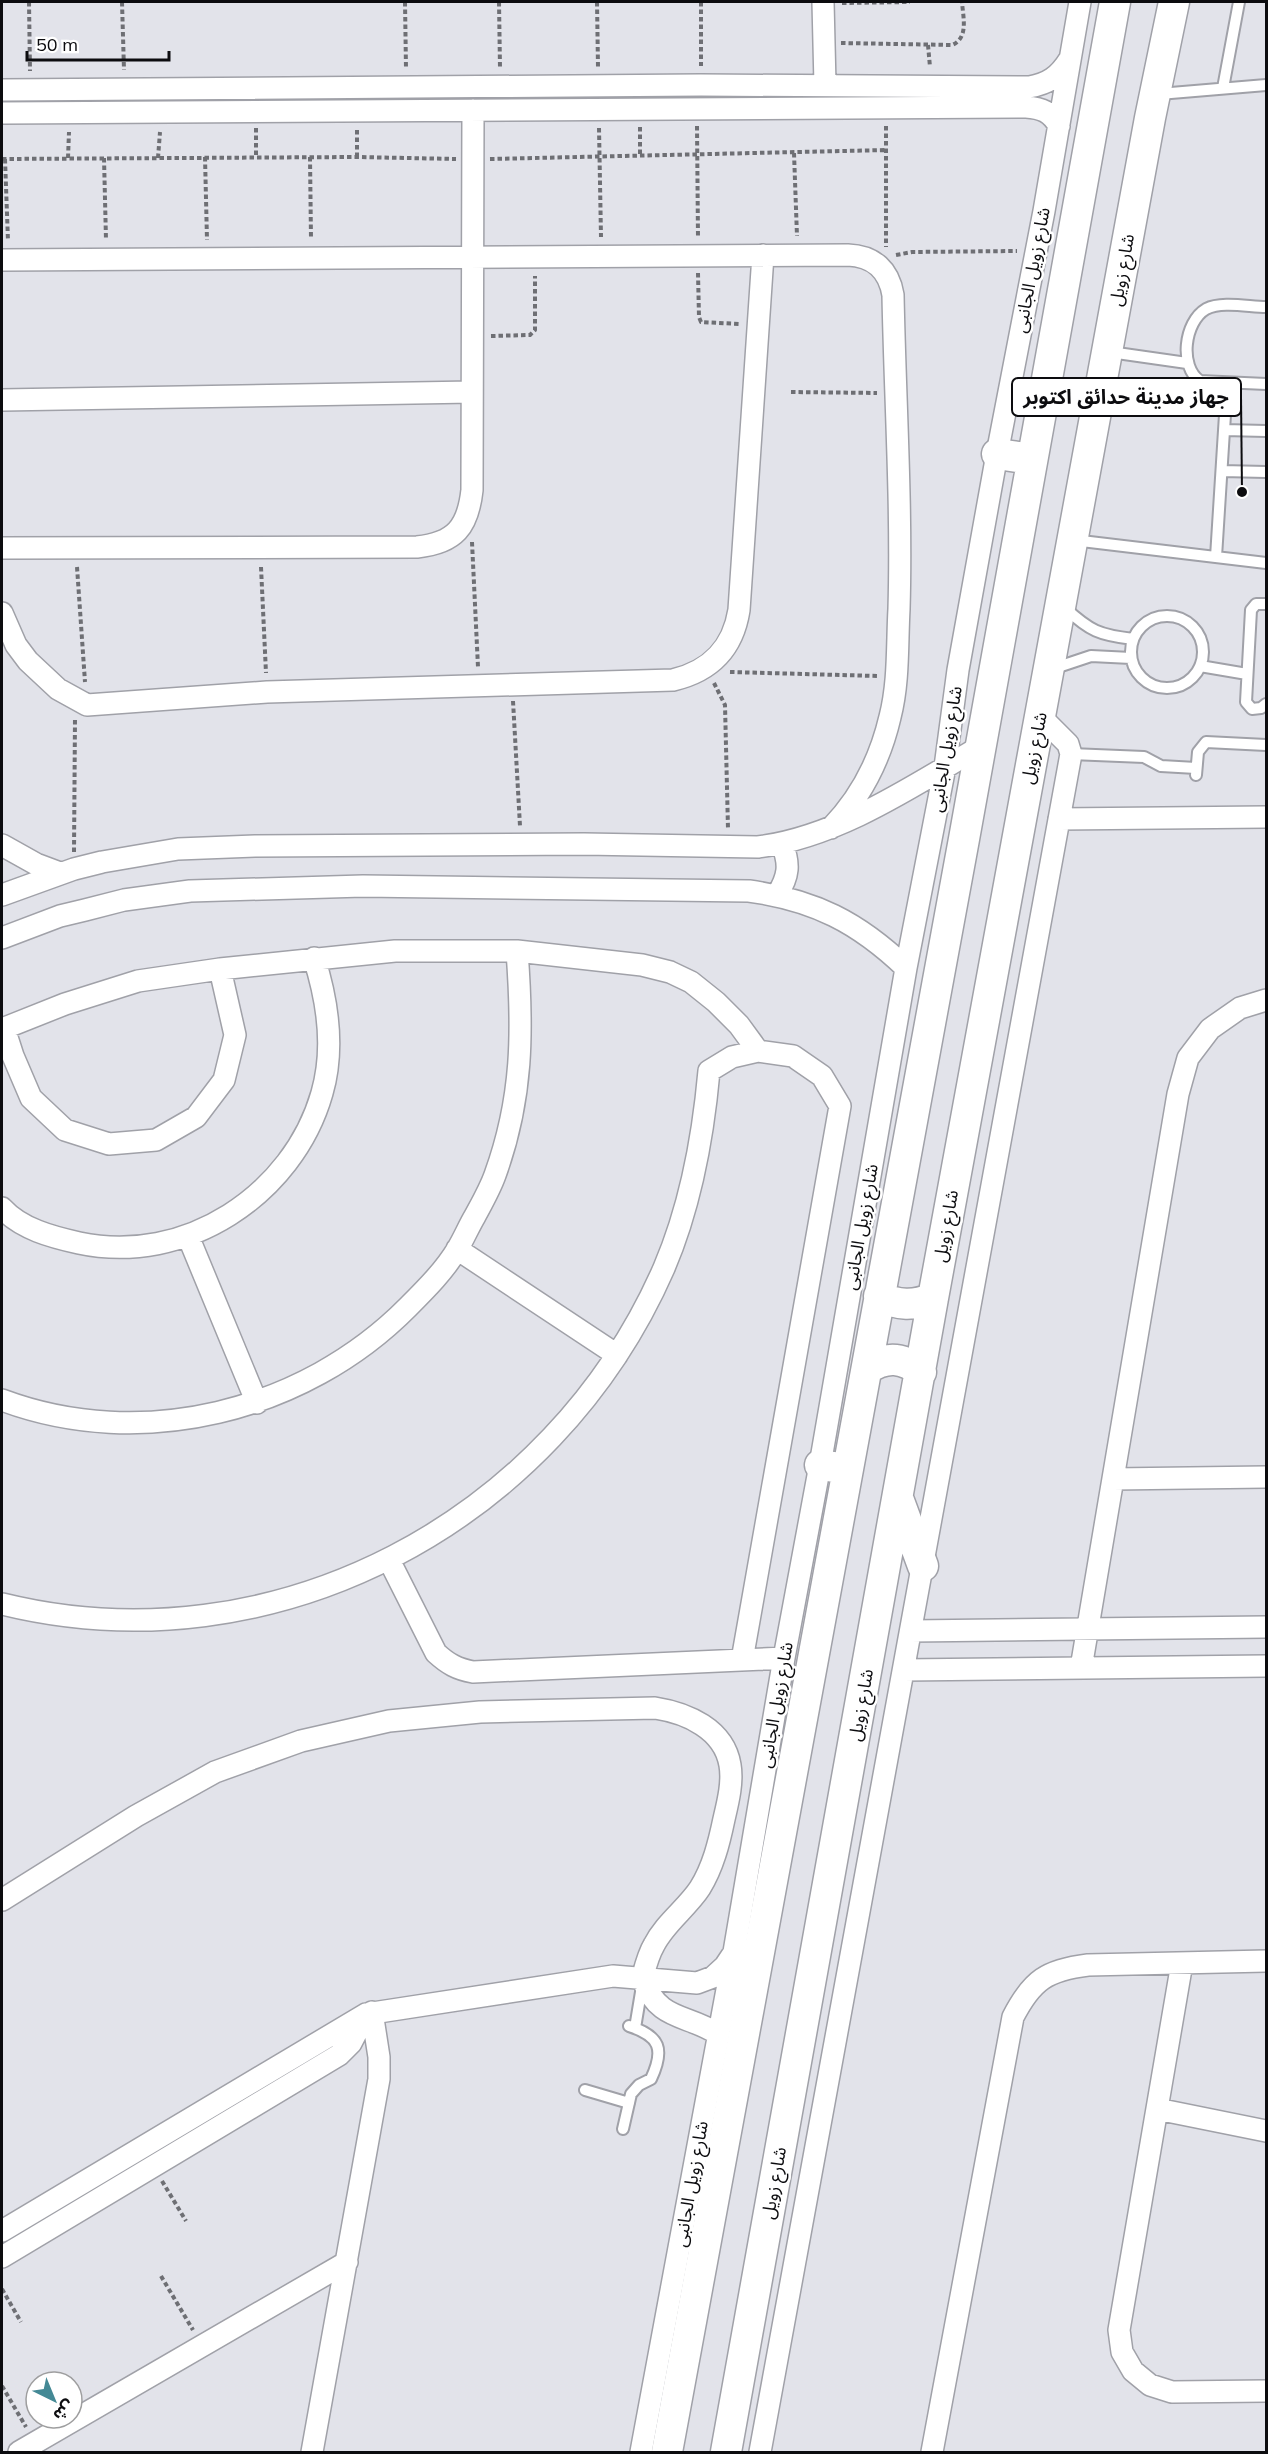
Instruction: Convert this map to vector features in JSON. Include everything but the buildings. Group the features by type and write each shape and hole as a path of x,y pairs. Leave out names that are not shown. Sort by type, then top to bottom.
{"main road":[{"path":"667,2452 834,1467 867,1369 1115,2"},
{"name":"شارع زويل","path":"726,2452 933,1298 1072,540 1174,2"},
{"path":"997,454 1032,459"},
{"path":"879,1296 900,1305 912,1305 933,1298"},
{"path":"867,1369 885,1360 895,1359 904,1361 921,1372"},
{"path":"898,1498 923,1566"}],"street":[{"path":"824,2 825,85"},
{"name":"شارع زويل الجانبى","path":"641,2452 734,1952 784,1658 834,1467 906,968 945,767 958,670 1080,2"},
{"path":"2,90 369,89 645,85 1029,87 1057,76 1070,60"},
{"path":"642,110 645,85"},
{"path":"363,111 369,89"},
{"path":"2,113 1034,107 1050,113 1059,126"},
{"path":"2,548 435,545 451,537 463,525 470,508 472,111"},
{"path":"2,613 16,645 28,661 58,689 81,702 267,692 673,680 699,672 712,663 731,640 739,610 762,255"},
{"path":"5,260 859,255 879,265 886,273 893,295 900,577 897,676 888,725 871,772 852,807 831,828"},
{"path":"2,400 472,392"},
{"path":"760,2452 1071,754 1068,744 1040,716"},
{"path":"2,895 67,871 178,849 255,846 782,844 831,828 981,746"},
{"path":"1059,819 1266,817"},
{"path":"777,895 787,879 788,870 788,861 782,844"},
{"path":"2,845 36,864 67,871"},
{"path":"2,938 60,916 124,900 190,891 363,886 749,891 777,895 806,903 860,929 906,968"},
{"path":"220,969 235,1035 224,1080 196,1117 156,1140 109,1144 65,1130 31,1098 3,1029 65,1004 138,981 220,969 314,958 395,951 517,951 642,965 670,972 691,981 716,1002 739,1025 759,1051"},
{"path":"2,1400 24,1408 82,1420 141,1423 200,1418 257,1403 305,1383 349,1358 390,1326 426,1290 457,1249 495,1177 517,1098 522,1017 517,951"},
{"path":"2,1208 10,1217 52,1237 97,1247 143,1246 188,1236 234,1214 273,1181 303,1139 322,1092 330,1042 325,991 314,958"},
{"path":"1082,1668 1178,1094 1188,1058 1210,1029 1240,1008 1266,1000"},
{"path":"2,1605 39,1614 129,1621 218,1614 306,1594 389,1560 456,1521 517,1473 571,1418 617,1356 643,1312 665,1266 682,1219 695,1170 704,1120 709,1071 732,1056 759,1051 793,1056 822,1076 840,1106 742,1660"},
{"path":"188,1236 257,1403"},
{"path":"457,1249 617,1356"},
{"path":"1113,1479 1266,1477"},
{"path":"389,1560 436,1653 446,1663 459,1669 473,1672 784,1658"},
{"path":"911,1631 1266,1627"},
{"path":"903,1670 1266,1666"},
{"path":"2,1900 135,1816 215,1772 301,1741 389,1721 480,1712 655,1708 688,1716 716,1736 725,1749 730,1765 731,1781 720,1838 712,1864 700,1888 654,1944 642,1979 654,2002 663,2009 675,2017 705,2026 718,2034"},
{"path":"2,2231 369,2013 613,1976 697,1983 719,1972 734,1952"},
{"path":"932,2452 1013,2016 1024,1995 1042,1978 1064,1968 1088,1965 1266,1961"},
{"path":"1182,1963 1119,2330 1122,2352 1133,2371 1150,2385 1172,2392 1266,2391"},
{"path":"2,2257 339,2055 351,2043 369,2013"},
{"path":"312,2452 379,2079 379,2057 369,2013"},
{"path":"1157,2109 1266,2131"},
{"path":"25,2450 347,2262"}],"lane":[{"path":"1223,88 1239,2"},
{"path":"1155,94 1266,85"},
{"path":"1266,307 1216,306 1206,309 1199,315 1190,331 1187,363 1189,371 1200,381 1266,384"},
{"path":"1107,352 1187,363"},
{"path":"1216,557 1227,383"},
{"path":"1224,430 1266,431"},
{"path":"1222,471 1266,472"},
{"path":"1072,540 1266,563"},
{"path":"1266,604 1256,604 1251,610 1247,705 1252,709 1261,708 1266,704"},
{"path":"1061,605 1093,632 1133,639"},
{"path":"1162,616 1180,619 1188,623 1200,638 1203,656 1200,666 1196,674 1181,686 1162,688 1145,682 1138,675 1131,658 1133,639 1138,631 1152,619 1162,616"},
{"path":"1049,670 1091,656 1131,658"},
{"path":"1200,666 1247,674"},
{"path":"1071,754 1144,757 1161,766 1196,772 1198,752 1206,742 1266,746"},
{"path":"623,2129 635,2089 651,2079 658,2056 653,2038 646,2032 632,2027 642,1979"},
{"path":"585,2090 629,2103"}],"path":[{"path":"29,2 30,90"},
{"path":"122,2 125,89"},
{"path":"405,2 406,88"},
{"path":"499,2 500,87"},
{"path":"597,2 598,86"},
{"path":"701,2 701,85"},
{"path":"824,2 910,2"},
{"path":"825,42 952,45 962,38 964,32 962,2"},
{"path":"879,265 887,240 885,108"},
{"path":"599,110 602,256"},
{"path":"640,157 642,110"},
{"path":"357,157 363,111"},
{"path":"159,158 160,112"},
{"path":"255,112 256,157"},
{"path":"68,158 69,113"},
{"path":"5,260 3,159 357,157 472,160 886,150"},
{"path":"794,153 798,255"},
{"path":"310,157 312,258"},
{"path":"104,158 107,259"},
{"path":"205,158 207,259"},
{"path":"879,265 894,256 912,252 1036,250"},
{"path":"472,336 530,335 533,333 536,326 534,257"},
{"path":"790,392 895,394"},
{"path":"470,508 480,687"},
{"path":"260,547 267,692"},
{"path":"67,871 81,702 75,548"},
{"path":"699,672 897,676"},
{"path":"699,672 718,689 725,705 729,846"},
{"path":"513,686 520,844"},
{"path":"154,2166 186,2221"},
{"path":"161,2276 202,2347"},
{"path":"2,2289 21,2322"},
{"path":"2,2386 25,2450"}],"place":[{"name":"جهاز مدينة حدائق اكتوبر","path":"1242,492"}]}
